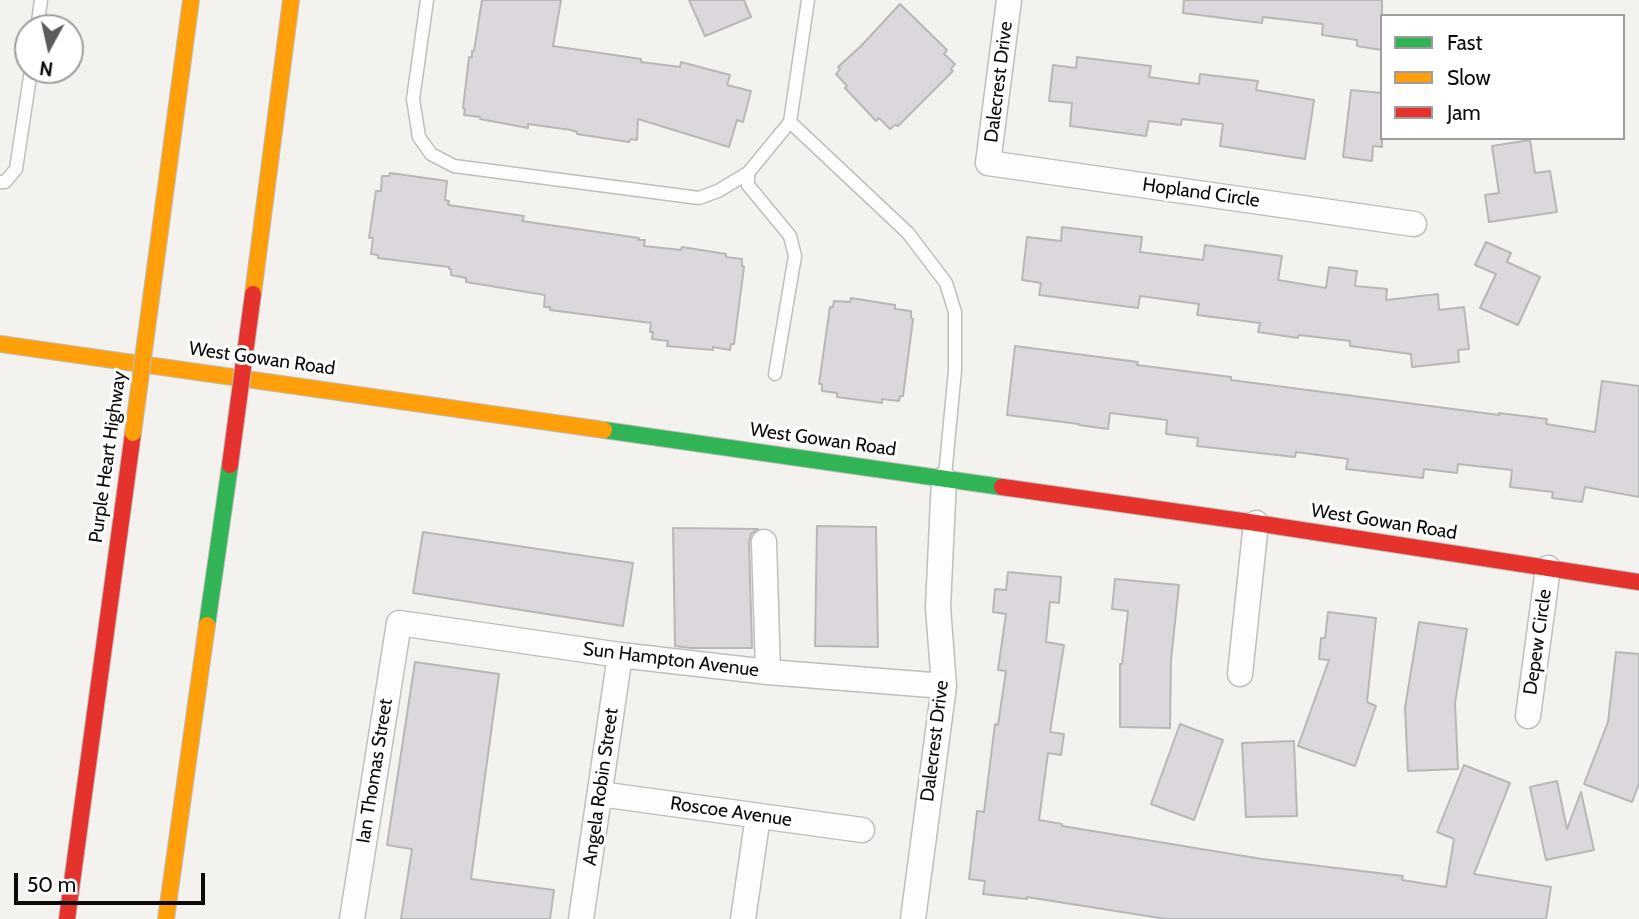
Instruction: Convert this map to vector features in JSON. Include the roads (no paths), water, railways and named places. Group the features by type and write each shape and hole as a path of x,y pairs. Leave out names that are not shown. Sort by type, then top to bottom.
{"main road":[{"name":"Purple Heart Highway","path":"66,919 191,0"},
{"path":"166,919 230,465 291,0"},
{"name":"West Gowan Road","path":"0,344 1256,523 1639,582"}],"street":[{"name":"Dalecrest Drive","path":"988,163 1009,0"},
{"name":"Hopland Circle","path":"988,163 1414,224"},
{"name":"Dalecrest Drive","path":"912,919 944,686 938,607 944,479"},
{"path":"1240,674 1256,523"},
{"path":"764,542 768,672"},
{"name":"Depew Circle","path":"1528,716 1548,568"},
{"name":"Sun Hampton Avenue","path":"399,623 620,655 768,672 944,686"},
{"name":"Ian Thomas Street","path":"352,919 399,623"},
{"name":"Angela Robin Street","path":"581,919 620,655"},
{"name":"Roscoe Avenue","path":"600,794 862,830"},
{"path":"743,919 758,816"}],"lane":[{"path":"428,0 413,99 419,136 432,154 454,166 699,198 718,191 748,173 790,122 808,0"},
{"path":"0,182 5,181 16,169 29,84"},
{"path":"790,122 908,233 946,283 955,312 955,370 944,479"},
{"path":"748,173 748,185 790,236 795,256 775,374"}]}
